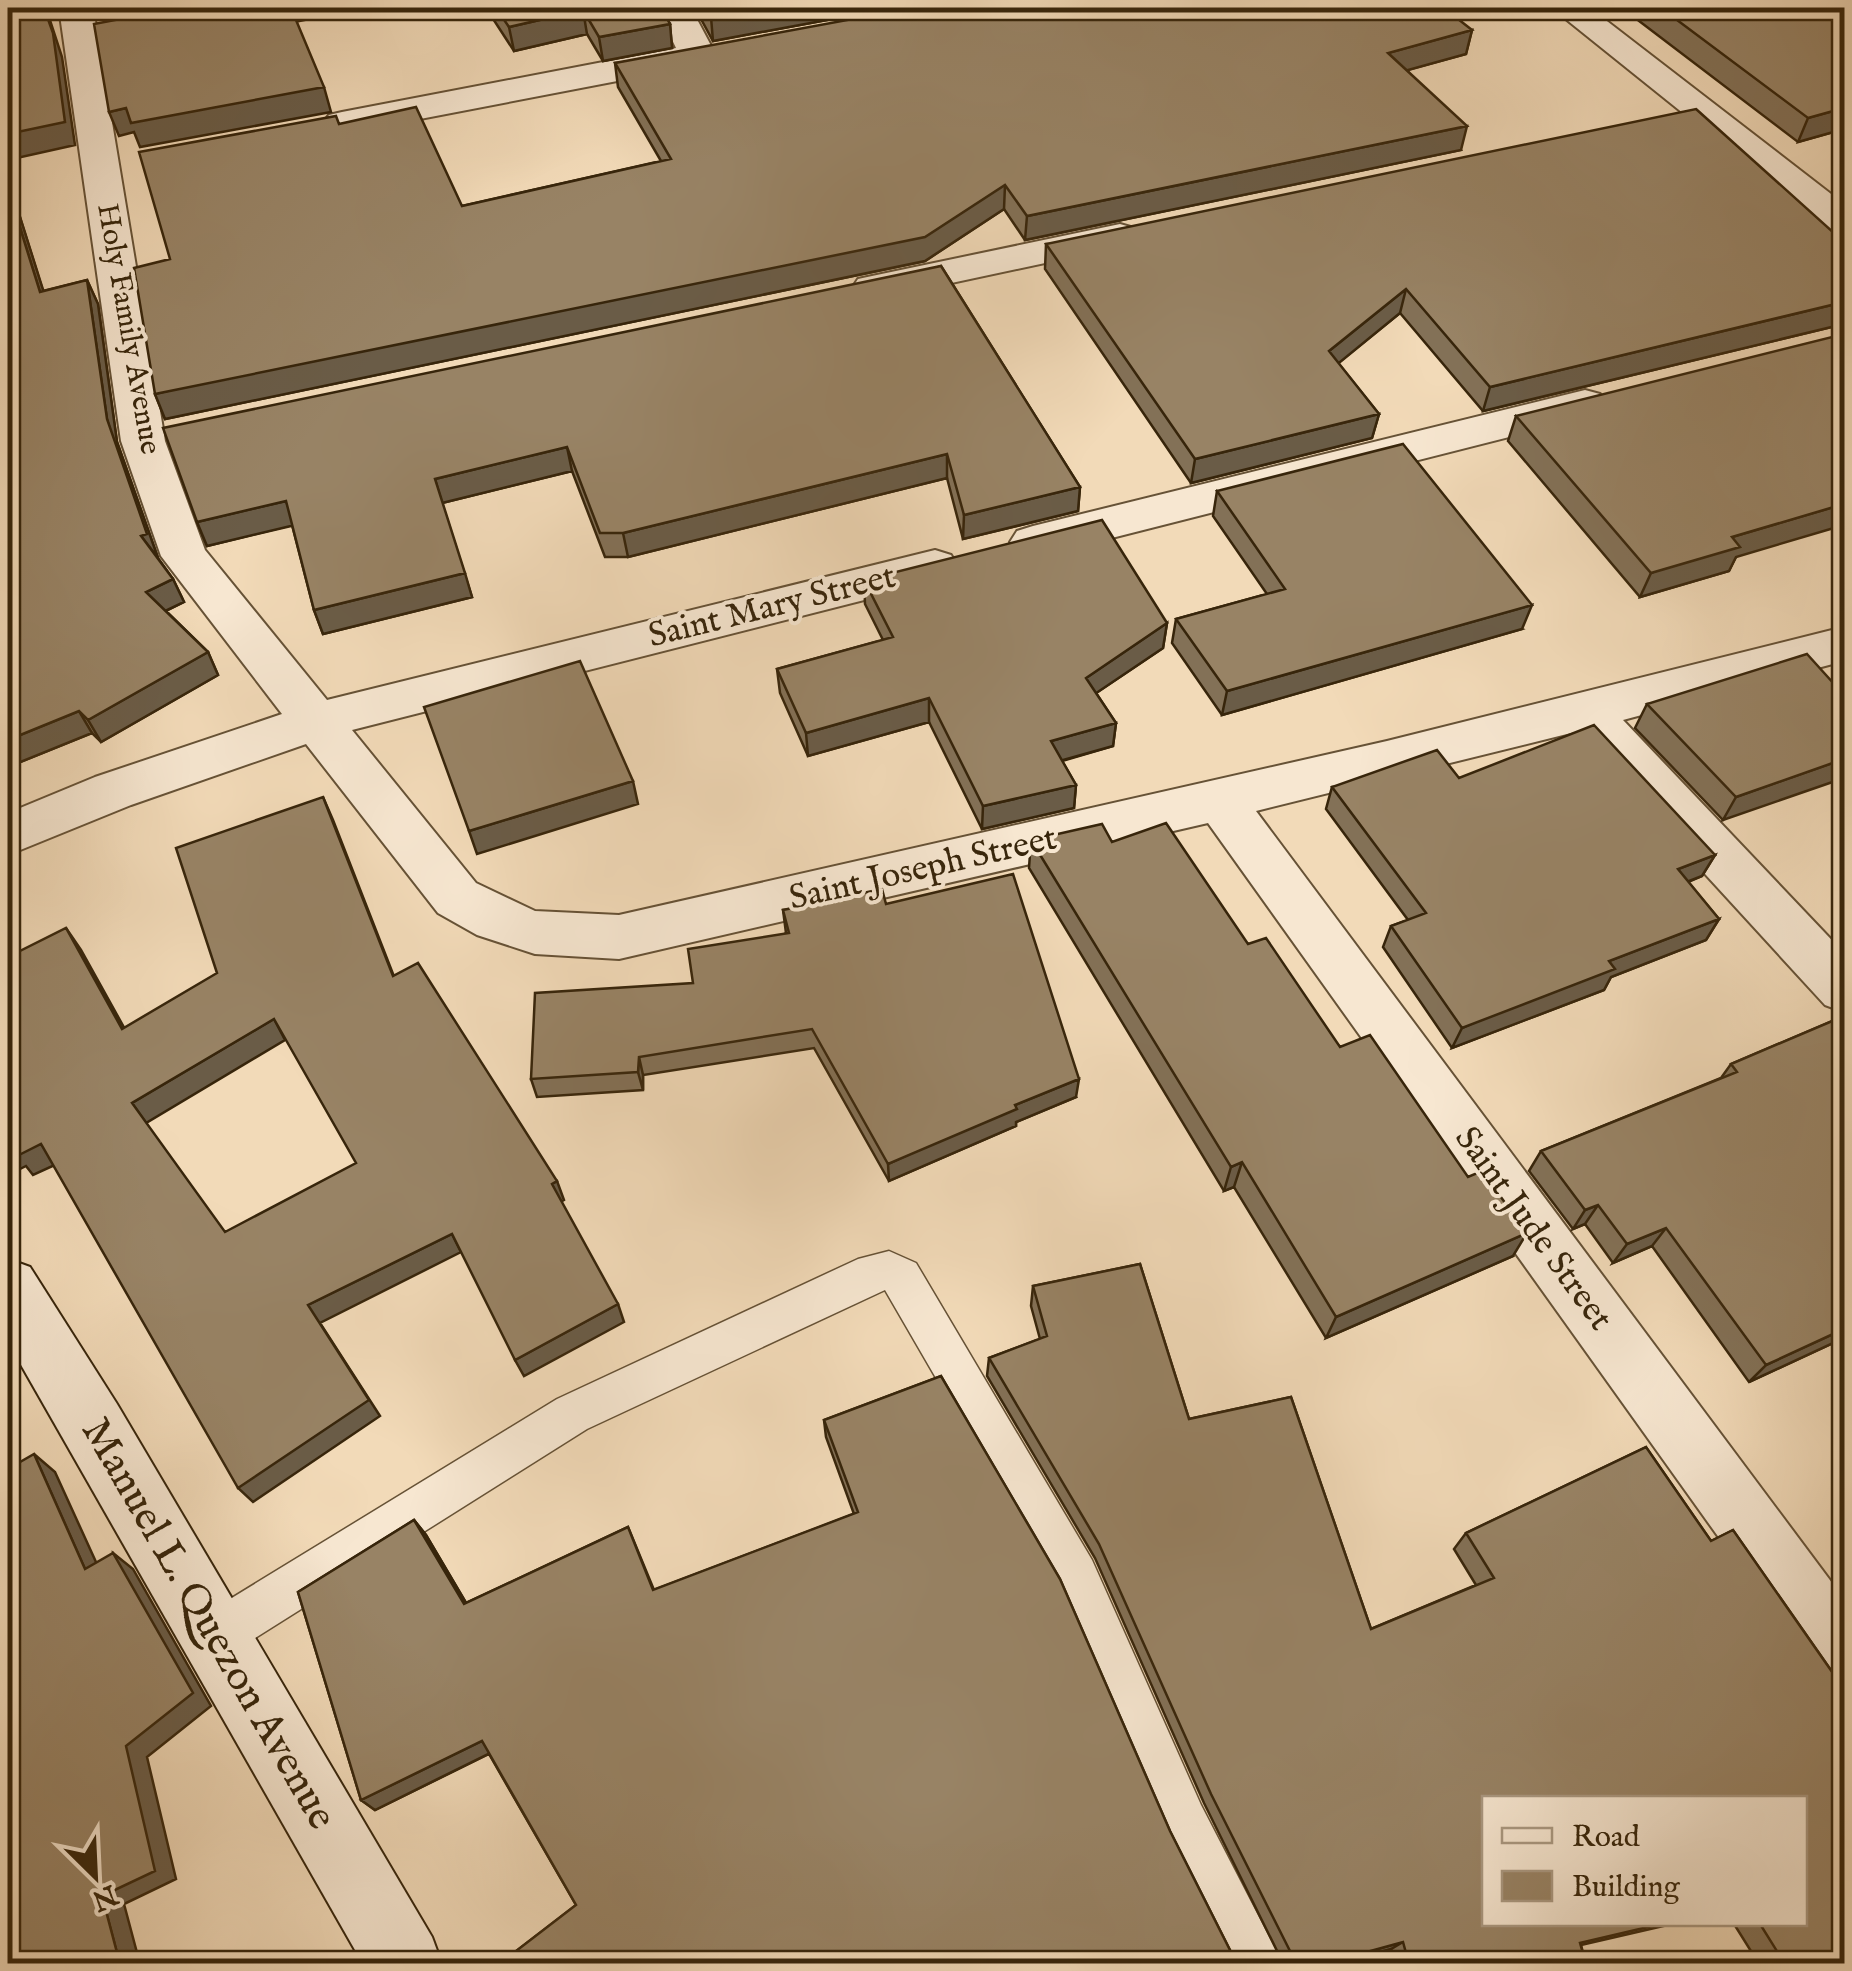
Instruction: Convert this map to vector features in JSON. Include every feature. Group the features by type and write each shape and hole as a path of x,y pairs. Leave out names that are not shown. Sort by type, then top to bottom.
{"street":[{"name":"Holy Family Avenue","path":"76,8 120,166 184,556 316,721"},
{"path":"674,8 698,54"},
{"path":"1569,8 1844,222"},
{"path":"313,129 736,48"},
{"path":"1647,126 1706,114"},
{"path":"825,298 1158,228"},
{"name":"Saint Mary Street","path":"8,835 113,791 316,721 1632,392"},
{"name":"Saint Joseph Street","path":"316,721 458,898 503,925 573,940 619,937 1221,802 1586,713 1844,644"},
{"path":"1586,713 1844,989"},
{"name":"Saint Jude Street","path":"1221,802 1844,1656"},
{"name":"Manuel L. Quezon Avenue","path":"8,1287 216,1635 405,1964"}],"lane":[{"path":"216,1635 572,1414 873,1273 890,1270 901,1276 1076,1576 1184,1822 1258,1964"}],"building":[{"path":"8,8 44,8 53,33 65,122 8,134"},
{"path":"178,8 291,8 324,87 131,123 126,108 109,112 94,24"},
{"path":"496,8 661,8 670,24 599,37 583,10 509,27"},
{"path":"706,8 762,8 711,17"},
{"path":"912,8 1444,8 1472,30 1388,53 1467,126 1027,216 1005,185 925,237 155,394 134,268 170,259 139,152 336,116 339,124 416,107 462,206 671,159 615,63"},
{"path":"1661,8 1844,8 1844,108 1808,118"},
{"path":"1696,109 1844,242 1844,302 1490,387 1406,289 1329,351 1379,414 1195,459 1046,244"},
{"path":"8,189 40,292 87,280 107,419 147,534 141,536 173,579 146,592 208,652 88,720 79,711 8,740"},
{"path":"941,266 1080,487 964,515 947,454 623,533 600,533 567,447 435,479 465,573 314,610 286,501 197,522 163,428"},
{"path":"1844,334 1844,504 1732,537 1740,547 1651,573 1516,416"},
{"path":"1403,444 1532,605 1227,691 1176,619 1285,589 1217,491"},
{"path":"1102,520 1167,623 1086,678 1116,723 1051,741 1076,785 983,806 929,698 806,733 777,669 893,637 864,580"},
{"path":"1807,654 1844,695 1844,759 1736,797 1647,704"},
{"path":"580,661 633,781 469,831 424,707"},
{"path":"1594,725 1715,855 1678,869 1719,919 1609,961 1615,969 1462,1028 1391,926 1426,913 1332,787 1437,750 1459,778"},
{"path":"323,797 393,976 418,963 557,1181 552,1184 618,1304 515,1360 452,1234 308,1305 369,1400 238,1488 41,1144 17,1156 8,1147 8,957 66,928 122,1029 217,973 176,848","holes":["274,1019 356,1163 225,1232 132,1103"]},
{"path":"1166,823 1248,944 1266,938 1340,1047 1370,1035 1468,1177 1482,1171 1527,1233 1336,1317 1242,1162 1231,1167 1031,840 1102,824 1112,842"},
{"path":"1013,874 1079,1079 888,1164 812,1029 639,1057 638,1072 531,1079 535,993 693,983 688,949 789,933 783,910 882,889 886,904"},
{"path":"1844,1016 1844,1329 1766,1365 1666,1228 1627,1244 1598,1205 1585,1210 1541,1151 1737,1072 1731,1064"},
{"path":"1140,1264 1189,1419 1291,1397 1371,1629 1494,1578 1466,1533 1646,1447 1711,1541 1733,1530 1844,1689 1844,1964 1785,1964 1761,1926 1807,1926 1807,1796 1482,1796 1482,1926 1652,1926 1580,1943 1586,1964 1409,1964 1403,1942 1323,1964 510,1964 507,1958 576,1905 482,1741 361,1800 298,1592 414,1520 464,1604 628,1527 653,1590 858,1512 824,1420 941,1376 1060,1579 1170,1831 1235,1960 1295,1961 1211,1794 1099,1544 989,1358 1047,1336 1033,1286"},
{"path":"34,1454 85,1569 113,1553 193,1693 126,1746 155,1871 102,1896 120,1964 8,1964 8,1469"}]}
